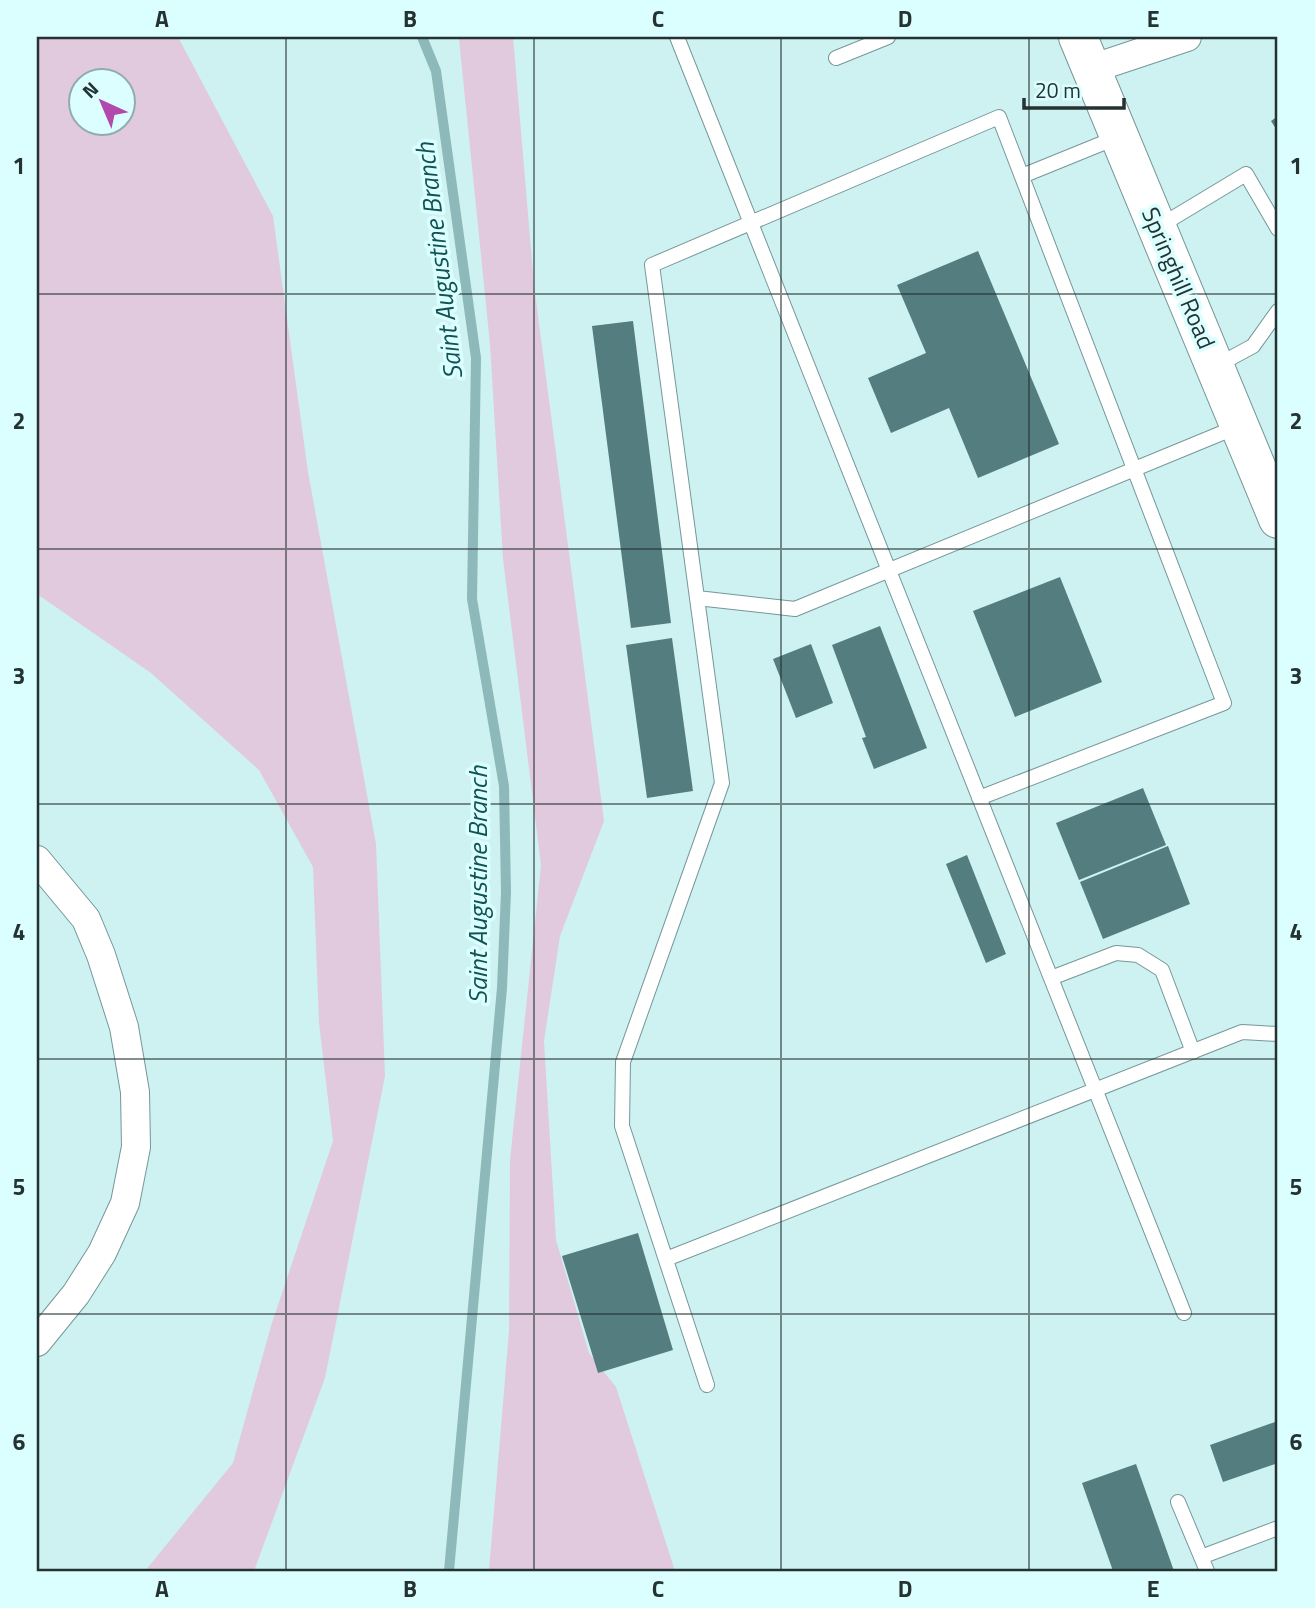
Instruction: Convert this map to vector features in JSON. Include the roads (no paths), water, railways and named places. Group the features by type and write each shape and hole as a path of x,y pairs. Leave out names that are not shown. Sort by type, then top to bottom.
{"main road":[{"name":"Springhill Road","path":"1085,53 1278,519"}],"street":[{"path":"1085,53 1178,38"},
{"path":"37,860 86,919 101,955 124,1027 135,1092 136,1147 125,1203 102,1253 76,1294 37,1342"}],"lane":[{"path":"677,37 1184,1313"},
{"path":"836,58 888,37"},
{"path":"706,1385 622,1126 622,1062 722,783 652,265 999,117 1224,703 979,798"},
{"path":"1022,176 1120,136"},
{"path":"1157,227 1246,174 1278,229"},
{"path":"1215,366 1253,346 1278,311"},
{"path":"696,598 795,609 1240,426"},
{"path":"1051,978 1116,953 1139,955 1162,970 1193,1052"},
{"path":"666,1259 1242,1032 1278,1034"},
{"path":"1178,1502 1207,1571"},
{"path":"1201,1557 1278,1528"}],"waterway":[{"name":"Saint Augustine Branch","path":"422,37 436,71 476,358 472,599 504,786 506,892 502,988 449,1571"}]}
